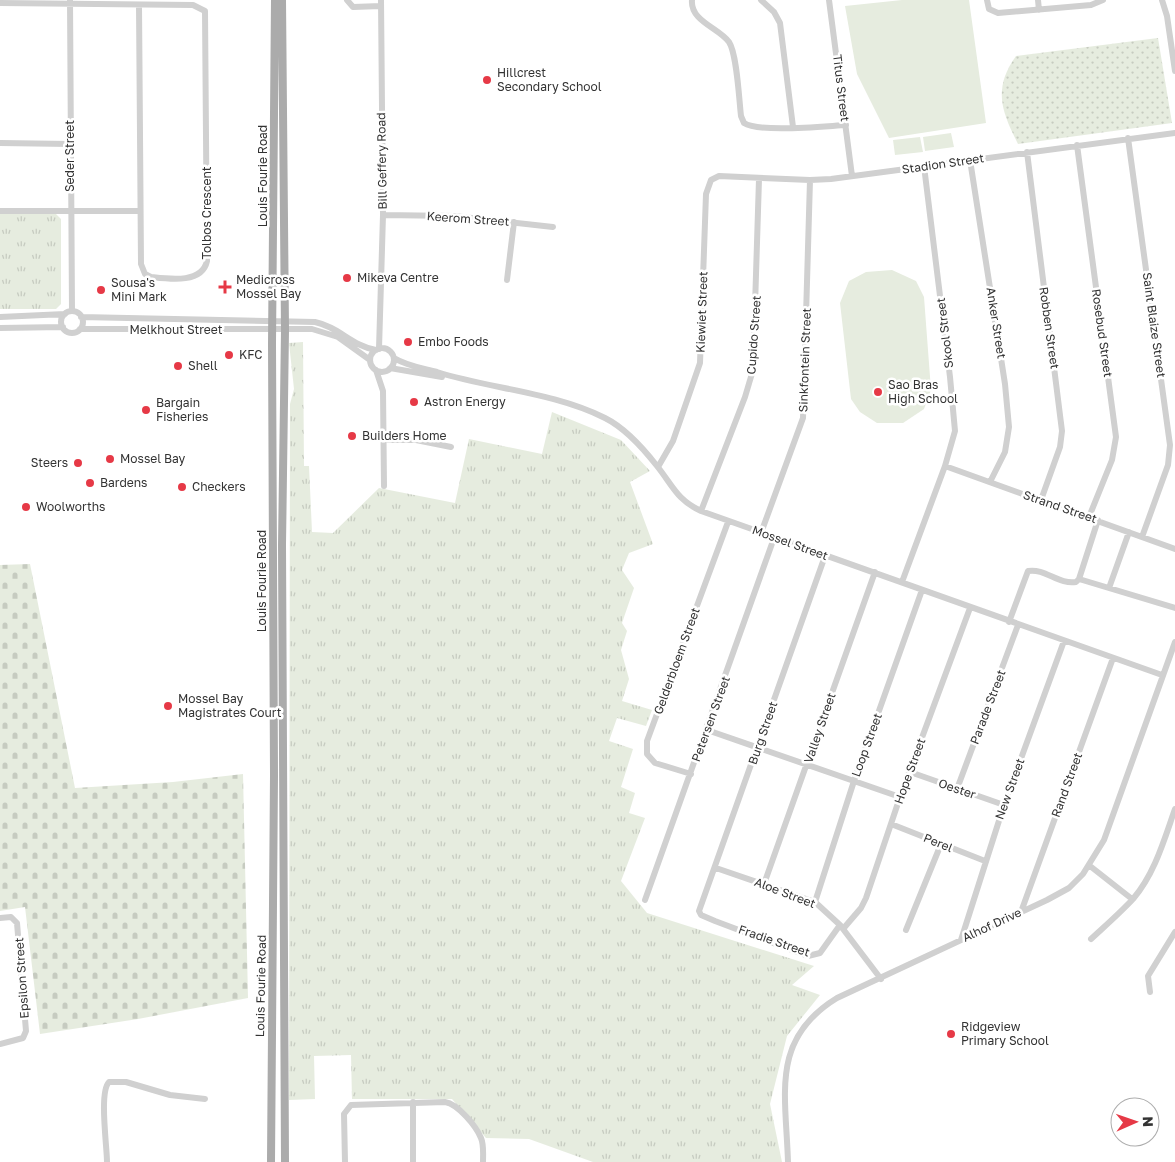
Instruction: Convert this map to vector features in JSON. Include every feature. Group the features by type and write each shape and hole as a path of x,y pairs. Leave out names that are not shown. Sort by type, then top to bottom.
{"main road":[{"name":"Louis Fourie Road","path":"271,1162 274,785 274,0"},
{"name":"Louis Fourie Road","path":"282,0 285,320 282,546 285,1162"}],"street":[{"path":"347,0 353,7 381,3"},
{"path":"692,0 691,6 695,13 730,43 734,58 741,116 744,123 754,126 792,127 846,125"},
{"path":"761,0 774,12 780,23 792,127"},
{"name":"Titus Street","path":"829,0 852,176"},
{"path":"1038,0 1039,10"},
{"path":"1085,0 1091,4"},
{"path":"987,3 992,12 998,13 1091,4 1103,0"},
{"path":"1162,0 1173,36 1175,70"},
{"name":"Tolbos Crescent","path":"1,2 193,5 205,11 207,261 202,273 194,277 162,278 145,274 141,264 139,5"},
{"name":"Seder Street","path":"68,313 70,2"},
{"name":"Bill Geffery Road","path":"380,349 383,215 381,3"},
{"name":"Stadion Street","path":"711,180 719,176 810,180 852,176 1175,133"},
{"name":"Saint Blaize Street","path":"1128,138 1170,445 1168,465 1142,537"},
{"path":"0,143 70,144"},
{"name":"Rosebud Street","path":"1077,145 1116,437 1112,460 1089,517"},
{"name":"Robben Street","path":"1027,152 1062,431 1060,447 1041,500"},
{"name":"Anker Street","path":"970,160 1005,384 1009,427 1005,452 990,482"},
{"name":"Skool Street","path":"902,582 954,435 954,413 924,166"},
{"name":"Cupido Street","path":"701,511 745,398 753,370 759,179"},
{"name":"Kiewiet Street","path":"658,467 673,440 700,363 705,207 706,194 711,180"},
{"name":"Sinkfontein Street","path":"761,533 803,418 810,180"},
{"path":"0,211 140,211"},
{"name":"Keerom Street","path":"383,215 454,216 553,227"},
{"path":"507,280 514,222"},
{"path":"63,328 61,320 68,313"},
{"path":"0,317 68,313 81,317 82,324 80,329 72,333 63,328 0,328"},
{"name":"Melkhout Street","path":"81,317 273,320"},
{"path":"273,320 322,323 338,330 362,347 380,349 406,364 446,377"},
{"name":"Melkhout Street","path":"80,329 273,330"},
{"path":"273,330 312,329 335,335 370,360 376,370 382,391 384,486"},
{"path":"370,360 380,349"},
{"path":"382,391 394,358"},
{"path":"376,370 446,377"},
{"name":"Mossel Street","path":"446,377 567,404 603,417 614,423 636,442 658,467 683,501 701,511 1162,675"},
{"path":"383,440 416,440 451,447"},
{"name":"Strand Street","path":"944,466 1175,549"},
{"path":"1009,622 1028,571 1036,570 1067,582 1076,582 1079,579 1098,520"},
{"name":"Gelderbloem Street","path":"691,774 655,763 647,754 647,741 728,522"},
{"path":"1109,588 1129,532"},
{"name":"Petersen Street","path":"645,900 774,538"},
{"name":"Burg Street","path":"700,909 825,556"},
{"name":"Valley Street","path":"764,884 875,572"},
{"path":"1079,579 1175,608"},
{"name":"Loop Street","path":"814,902 854,781 922,590"},
{"name":"Hope Street","path":"842,927 861,908 866,898 900,797 970,608"},
{"name":"Parade Street","path":"957,789 1018,625"},
{"name":"New Street","path":"961,940 1004,805 1064,641"},
{"name":"Alhof Drive","path":"788,1162 786,1077 790,1052 804,1024 820,1009 1068,888 1090,866 1104,840 1175,642"},
{"name":"Rand Street","path":"1021,912 1113,658"},
{"path":"707,730 806,766 900,797"},
{"name":"Oester","path":"910,772 1004,805"},
{"path":"1091,939 1132,899 1153,868 1175,809"},
{"name":"Perel","path":"891,824 985,861"},
{"path":"906,930 941,844"},
{"path":"1090,866 1132,899"},
{"name":"Aloe Street","path":"716,868 814,902 842,927 880,979"},
{"name":"Fradie Street","path":"700,909 701,915 808,956 820,953 842,927"},
{"name":"Epsilon Street","path":"0,918 11,917 16,920 18,925 26,1031 23,1038 0,1044"},
{"path":"1150,992 1148,976 1175,932"},
{"path":"108,1162 104,1101 105,1088 109,1082 126,1082 170,1095 205,1099"},
{"path":"413,1102 413,1162"},
{"path":"344,1162 344,1114 348,1106 362,1103 413,1102 453,1104 481,1138 483,1162"}],"green space":[{"path":"902,0 969,0 986,123 889,138 857,74 845,6"},
{"path":"1158,38 1172,123 1018,144 1007,121 1002,100 1004,79 1016,56"},
{"path":"951,133 954,147 925,151 923,137"},
{"path":"920,137 923,152 895,155 893,140"},
{"path":"0,214 56,214 61,219 61,304 56,309 0,309"},
{"path":"892,270 916,281 924,297 931,390 924,409 903,423 877,423 860,412 851,399 840,303 849,281 866,272"},
{"path":"303,342 304,466 309,466 312,532 333,533 379,488 455,503 469,439 542,454 552,412 621,440 650,471 630,482 653,544 629,553 622,570 634,588 622,623 627,631 621,650 629,679 622,701 652,710 646,726 617,718 609,741 633,749 621,787 635,793 629,813 645,818 621,881 647,913 814,966 792,985 820,995 787,1036 770,1104 782,1162 593,1162 529,1139 486,1138 452,1099 352,1099 351,1055 314,1056 315,1099 289,1100 290,404 294,389 289,343"},
{"path":"30,564 75,788 173,782 243,774 248,998 138,1019 40,1034 25,907 0,911 0,565"}],"place":[{"name":"Hillcrest Secondary School","path":"487,80"},
{"name":"Mikeva Centre","path":"347,278"},
{"name":"Medicross Mossel Bay","path":"225,287"},
{"name":"Sousa's Mini Mark","path":"101,290"},
{"name":"Embo Foods","path":"408,342"},
{"name":"KFC","path":"229,355"},
{"name":"Shell","path":"178,366"},
{"name":"Sao Bras High School","path":"878,392"},
{"name":"Astron Energy","path":"414,402"},
{"name":"Bargain Fisheries","path":"146,410"},
{"name":"Builders Home","path":"352,436"},
{"name":"Mossel Bay","path":"110,459"},
{"name":"Steers","path":"78,463"},
{"name":"Bardens","path":"90,483"},
{"name":"Checkers","path":"182,487"},
{"name":"Woolworths","path":"26,507"},
{"name":"Mossel Bay Magistrates Court","path":"168,706"},
{"name":"Ridgeview Primary School","path":"951,1034"}]}
